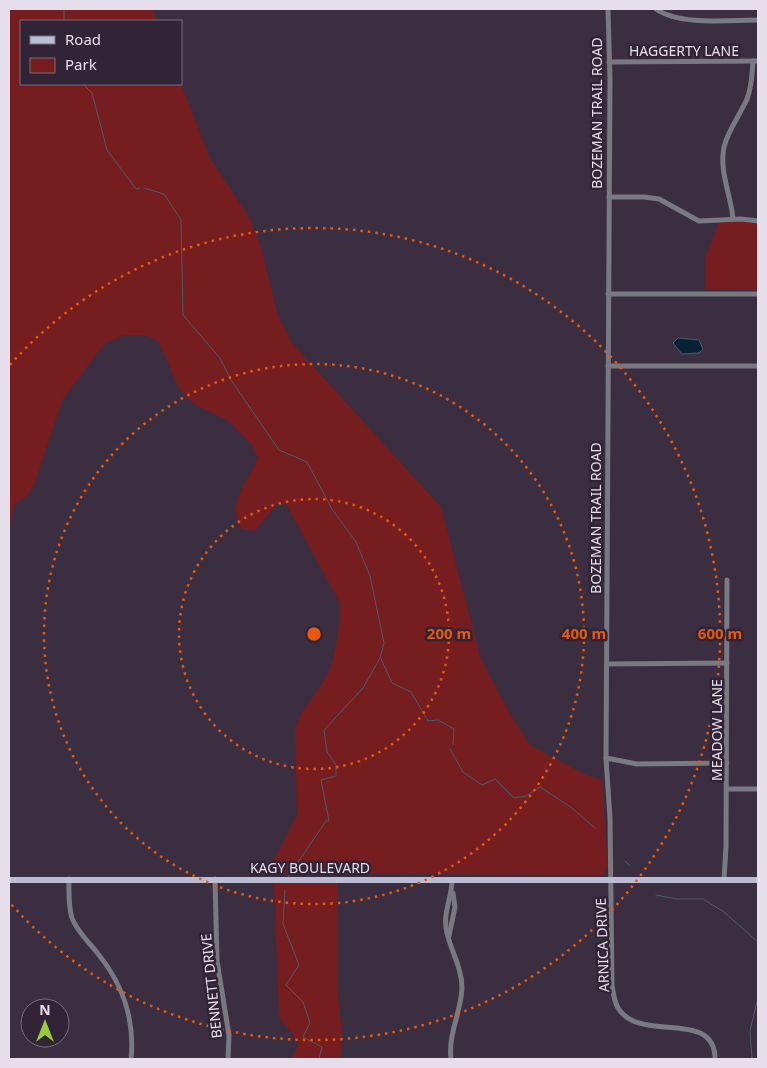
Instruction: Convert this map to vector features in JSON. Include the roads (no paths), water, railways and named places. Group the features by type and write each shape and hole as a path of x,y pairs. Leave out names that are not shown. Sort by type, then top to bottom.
{"main road":[{"name":"KAGY BOULEVARD","path":"9,880 611,880"},
{"path":"611,880 758,880"}],"street":[{"name":"BOZEMAN TRAIL ROAD","path":"608,9 610,197 606,758 611,880"},
{"path":"656,9 678,18 758,20"},
{"name":"HAGGERTY LANE","path":"609,62 756,61"},
{"path":"733,219 731,198 724,175 723,156 726,142 751,86 756,61"},
{"path":"610,197 644,197 660,200 698,221 733,219 758,221"},
{"path":"608,294 758,294"},
{"path":"608,366 758,366"},
{"name":"MEADOW LANE","path":"724,880 727,789 727,580"},
{"path":"607,664 727,663"},
{"path":"606,758 637,764 727,763"},
{"path":"727,789 758,789"},
{"name":"BENNETT DRIVE","path":"215,879 217,961 229,1036 228,1059"},
{"path":"69,880 70,910 76,926 112,972 123,994 131,1027 131,1059"},
{"path":"451,1059 452,1034 459,1010 462,986 449,939 455,906 452,880"},
{"name":"ARNICA DRIVE","path":"611,880 612,985 618,1008 630,1019 643,1025 699,1032 712,1044 715,1059"}],"water":[{"path":"678,338 699,340 703,349 699,353 682,354 673,343"}],"waterway":[{"path":"64,9 64,20"},
{"path":"84,85 92,93 107,150 136,189 140,188"},
{"path":"144,188 164,194 181,220 183,315 220,358 231,380 279,450 307,462 332,509 356,542 370,576 384,643 380,658 363,688 324,730 327,752 336,765 336,776 321,780 329,821 326,821 288,877"},
{"path":"381,659 392,683 411,692 428,721 438,720 454,729 453,745"},
{"path":"450,749 463,772 482,785 495,779 514,798 526,796 540,787 572,808 595,828"},
{"path":"625,861 629,865"},
{"path":"285,890 283,924 299,965 286,985 303,1002 310,1023 303,1037 322,1047 319,1059"},
{"path":"656,895 677,899 703,899 724,912 758,942"},
{"path":"752,1059 750,1031 758,997"}]}
